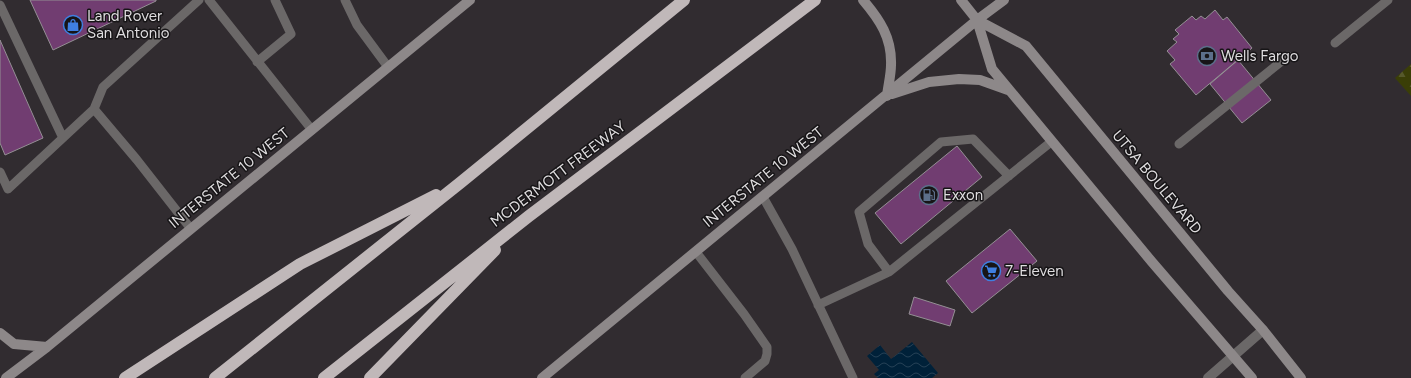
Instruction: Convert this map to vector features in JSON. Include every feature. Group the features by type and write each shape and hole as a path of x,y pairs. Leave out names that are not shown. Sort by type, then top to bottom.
{"highway":[{"path":"215,378 460,183 684,0"},
{"name":"MCDERMOTT FREEWAY","path":"324,378 529,216 815,0"},
{"path":"125,378 300,264 460,183"},
{"path":"370,378 529,216"}],"main road":[{"name":"INTERSTATE 10 WEST","path":"6,378 47,347 191,230 470,0"},
{"path":"863,0 879,19 887,36 891,65 887,96 929,82 959,79 980,80 1010,91"},
{"name":"UTSA BOULEVARD","path":"961,0 978,20 1026,46 1228,291 1263,330 1301,378"},
{"name":"INTERSTATE 10 WEST","path":"542,378 1004,0"},
{"name":"UTSA BOULEVARD","path":"978,20 992,69 1051,142 1210,331 1252,378"},
{"path":"0,334 14,344 47,347"}],"street":[{"path":"1208,378 1263,330"}],"lane":[{"path":"0,172 8,189 94,109 103,87 199,0"},
{"path":"209,0 312,130"},
{"path":"258,62 291,34 275,0"},
{"path":"345,0 357,25 388,67"},
{"path":"1336,42 1388,0"},
{"path":"0,5 63,138"},
{"path":"1179,144 1288,56"},
{"path":"94,109 137,160 191,230"},
{"path":"889,272 868,244 859,212 941,142 972,139 1008,176"},
{"path":"818,305 889,272 1051,142"},
{"path":"763,197 792,249 853,378"},
{"path":"696,252 744,314 767,347 765,361 745,378"}],"green space":[{"path":"1411,64 1411,96 1395,78"}],"water":[{"path":"912,342 938,373 932,378 878,378 874,374 879,370 867,356 880,345 891,359"}],"building":[{"name":"Land Rover San Antonio","path":"30,0 156,0 156,1 53,50"},
{"name":"Wells Fargo","path":"1215,10 1223,20 1227,17 1252,48 1196,95 1170,64 1175,60 1167,51 1177,42 1173,39 1179,34 1175,30 1192,16 1196,20 1201,16 1205,19"},
{"path":"0,40 43,138 5,155 0,143"},
{"path":"1238,60 1271,100 1242,123 1210,84"},
{"name":"Exxon","path":"957,146 982,177 901,244 875,213"},
{"name":"7-Eleven","path":"1010,229 1037,261 972,313 946,281"},
{"path":"914,297 955,310 950,326 909,314"}],"place":[{"name":"Land Rover San Antonio","path":"73,25"},
{"name":"Wells Fargo","path":"1207,56"},
{"name":"Exxon","path":"929,195"},
{"name":"7-Eleven","path":"991,271"}]}
